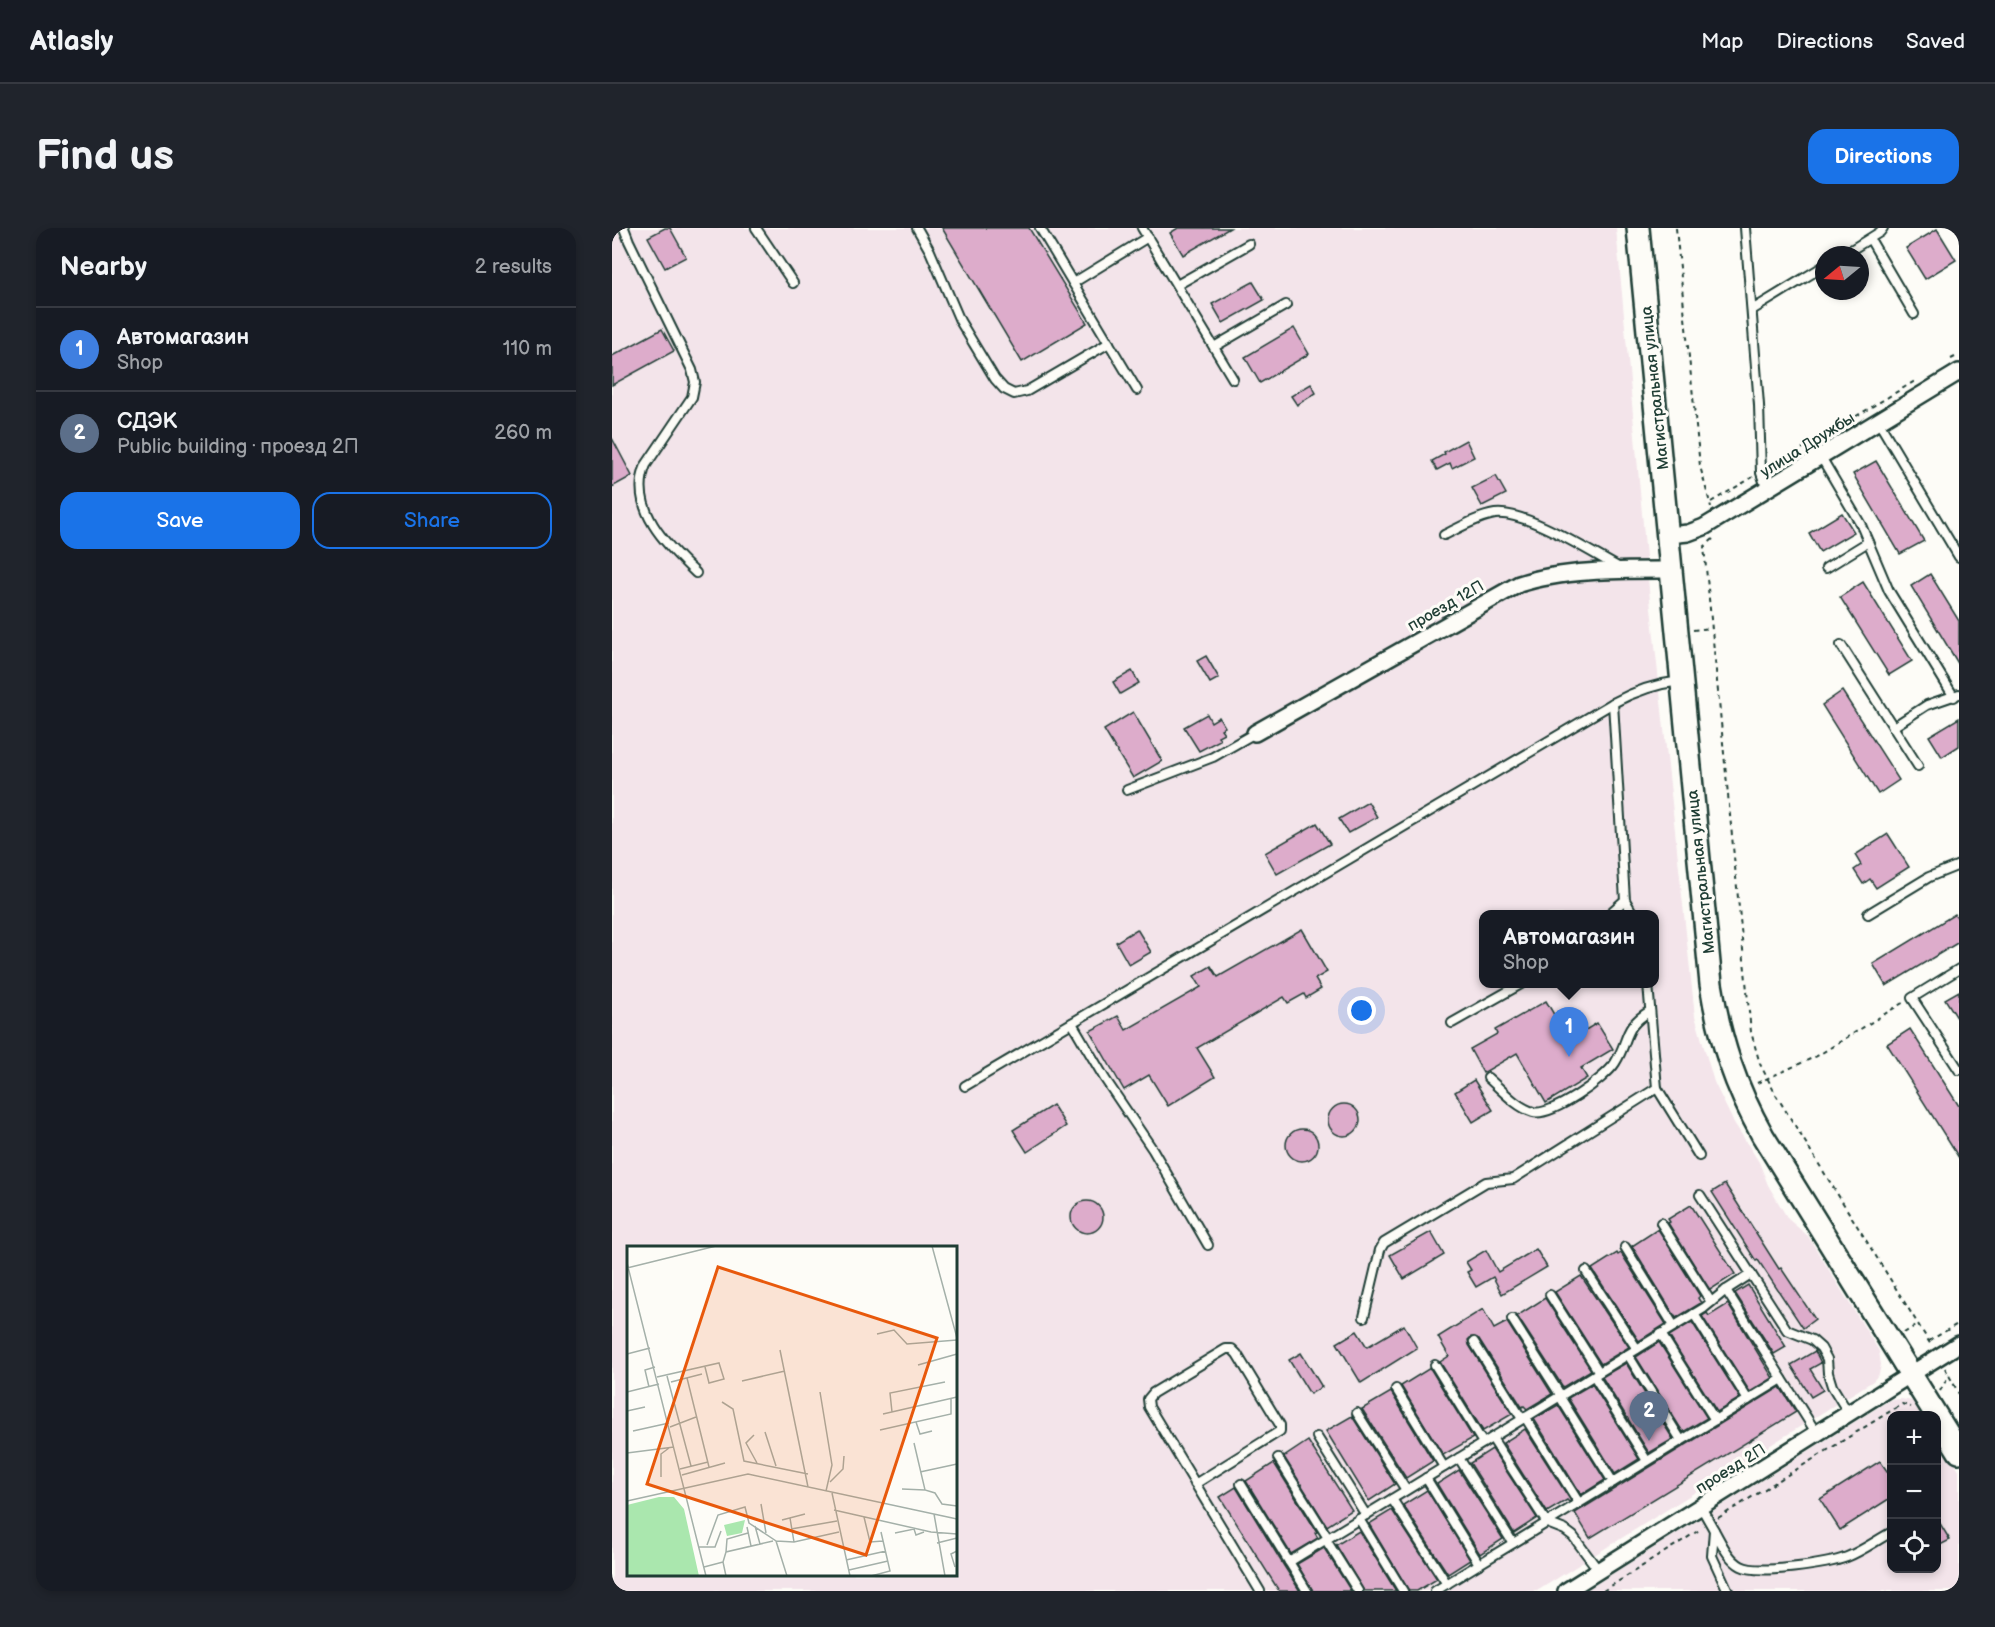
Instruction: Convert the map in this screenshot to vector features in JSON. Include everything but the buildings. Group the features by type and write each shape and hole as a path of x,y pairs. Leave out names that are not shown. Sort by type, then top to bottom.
{"main road":[{"name":"Магистральная улица","path":"1638,228 1712,984 1722,1044 1746,1106 1763,1136 1959,1452"}],"street":[{"name":"улица Дружбы","path":"1669,535 1698,530 1717,520 1878,421 1954,366"},
{"name":"проезд 12П","path":"1255,733 1519,584 1540,578 1624,570 1672,570"},
{"name":"проезд 2П","path":"1566,1591 1583,1587 1599,1571 1959,1344"}],"lane":[{"path":"624,228 628,241 692,370 695,382 692,397 646,465 640,486 648,513 659,535 674,553 696,573"},
{"path":"756,228 793,283"},
{"path":"917,228 930,251 960,321 995,380 1004,389 1014,394 1027,391 1109,343"},
{"path":"1040,228 1137,390"},
{"path":"1142,228 1233,380"},
{"path":"1745,228 1761,472 1767,490"},
{"path":"1857,246 1883,228"},
{"path":"1073,283 1148,237"},
{"path":"1870,238 1914,314"},
{"path":"1177,285 1249,244"},
{"path":"1752,310 1815,272"},
{"path":"1214,347 1286,306"},
{"path":"1878,421 1959,557"},
{"path":"1821,457 1861,525 1889,591 1956,695 1928,705 1893,727"},
{"path":"1444,535 1483,517 1499,514 1518,516 1624,570"},
{"path":"1826,568 1868,542"},
{"path":"1842,645 1918,766"},
{"path":"965,1086 1613,703 1652,686 1682,680"},
{"path":"1613,703 1625,900 1630,910"},
{"path":"1127,789 1213,757 1255,733"},
{"path":"1868,914 1929,877 1959,865"},
{"path":"1614,910 1625,900"},
{"path":"1959,969 1912,998 1959,1071"},
{"path":"1452,1023 1514,988"},
{"path":"1648,988 1657,1088 1699,1156"},
{"path":"1488,1078 1532,1112 1541,1113 1550,1110 1599,1080 1611,1069 1617,1061 1632,1024 1650,1011"},
{"path":"1072,1023 1105,1079 1153,1150 1208,1245"},
{"path":"1364,1317 1380,1250 1384,1243 1486,1182 1513,1179 1657,1088"},
{"path":"1700,1195 1787,1330 1812,1340 1821,1348 1827,1359 1832,1386 1849,1414"},
{"path":"1661,1223 1712,1302"},
{"path":"1625,1247 1674,1326"},
{"path":"1586,1271 1636,1349"},
{"path":"1289,1562 1694,1314 1751,1274"},
{"path":"1726,1290 1817,1434"},
{"path":"1550,1295 1647,1461"},
{"path":"1694,1314 1748,1400"},
{"path":"1512,1319 1613,1482"},
{"path":"1661,1334 1715,1420"},
{"path":"1474,1342 1579,1503"},
{"path":"1195,1484 1280,1431 1280,1425 1232,1349 1226,1349 1153,1393 1148,1399 1149,1407 1195,1484 1260,1591"},
{"path":"1628,1355 1681,1440"},
{"path":"1435,1365 1483,1443"},
{"path":"1435,1591 1782,1379"},
{"path":"1395,1389 1444,1467"},
{"path":"1357,1413 1406,1490"},
{"path":"1317,1437 1403,1591"},
{"path":"1492,1438 1547,1522 1573,1536 1599,1571"},
{"path":"1278,1458 1358,1591"},
{"path":"1459,1458 1513,1543"},
{"path":"1426,1478 1479,1564"},
{"path":"1241,1484 1307,1591"},
{"path":"1392,1499 1447,1584"},
{"path":"1701,1507 1735,1562 1743,1567 1766,1570 1836,1561 1849,1557 1887,1535"},
{"path":"1712,1526 1712,1556 1728,1591"}],"path":[{"path":"1676,228 1700,466 1710,502 1722,531 1704,547 1751,1032 1755,1050 1767,1079 1929,1341 1959,1323"},
{"path":"1954,366 1959,355"},
{"path":"1710,502 1919,378"},
{"path":"1767,1079 1817,1056 1912,998"},
{"path":"1949,1375 1959,1394"},
{"path":"1603,1591 1712,1526 1902,1404"}],"shaded area":[{"path":"612,228 1616,228 1649,590 1695,1016 1714,1082 1733,1121 1759,1162 1768,1185 1788,1219 1808,1236 1879,1351 1881,1365 1879,1374 1873,1381 1537,1591 612,1591"},
{"path":"1890,1400 1913,1401 1922,1411 1887,1411 1887,1573 1941,1573 1941,1441 1959,1471 1959,1591 1585,1591"}],"place":[{"name":"Автомагазин","path":"1569,1057"},
{"name":"СДЭК","path":"1649,1441"}]}
